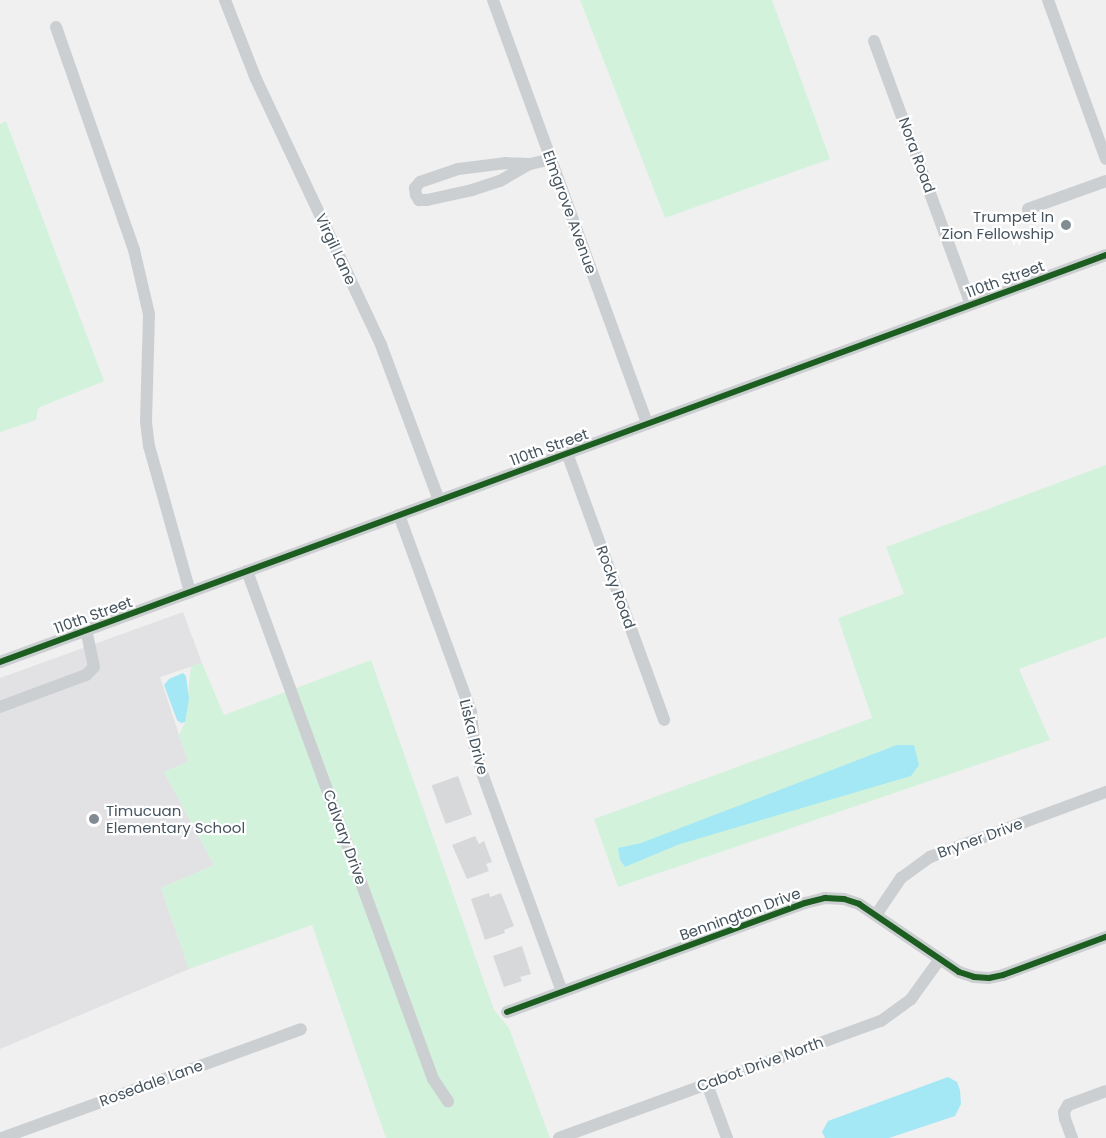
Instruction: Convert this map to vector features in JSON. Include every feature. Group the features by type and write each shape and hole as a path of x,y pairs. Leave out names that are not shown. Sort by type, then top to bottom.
{"street":[{"name":"Virgil Lane","path":"225,0 256,79 381,345 439,500"},
{"name":"Elmgrove Avenue","path":"493,0 647,424"},
{"path":"1048,0 1106,159"},
{"path":"56,27 137,260 149,314 146,422 148,446 190,591"},
{"name":"Nora Road","path":"874,41 971,304"},
{"path":"530,164 500,181 472,190 427,200 419,200 416,195 415,188 420,182 458,169 507,163 530,164 551,159"},
{"path":"1028,209 1106,181"},
{"name":"110th Street","path":"0,662 1106,255"},
{"name":"Rocky Road","path":"567,453 664,720"},
{"name":"Liska Drive","path":"399,516 471,712 475,748 482,772 562,992"},
{"name":"Calvary Drive","path":"247,571 433,1079 448,1101"},
{"path":"0,707 86,675 94,667 86,630"},
{"name":"Bryner Drive","path":"876,915 902,878 930,857 1106,792"},
{"name":"Bennington Drive","path":"507,1012 805,903 825,898 844,899 860,904 959,972 989,978 1106,937"},
{"name":"Cabot Drive North","path":"559,1138 880,1021 911,999 940,959"},
{"name":"Rosedale Lane","path":"2,1138 301,1029"},
{"path":"707,1084 727,1138"},
{"path":"1072,1138 1064,1112 1068,1105 1106,1091"}],"shaded area":[{"name":"Timucuan Elementary School","path":"183,612 202,663 160,677 188,762 164,772 214,865 161,888 189,969 0,1049 0,678"}],"green space":[{"path":"580,0 772,0 830,159 665,218"},
{"path":"6,121 104,381 38,408 36,420 0,432 0,124"},
{"path":"1106,465 1106,637 1019,669 1050,740 618,887 594,819 872,718 838,618 904,594 886,547","holes":["641,843 680,844 625,867 620,860 619,848"]},
{"path":"371,660 494,1010 509,1028 550,1138 386,1138 312,925 189,969 161,888 214,865 164,772 188,762 179,735 185,722 191,666 202,663 224,715"}],"water":[{"path":"183,673 186,676 189,699 185,722 181,723 177,720 164,685 169,679"},
{"path":"897,745 914,745 919,765 911,776 680,844 625,867 620,860 618,848 641,843"},
{"path":"948,1077 957,1082 960,1090 961,1104 955,1116 889,1138 825,1138 822,1132 828,1121"}],"building":[{"path":"458,776 472,815 446,824 432,786"},
{"path":"475,836 479,844 484,841 492,862 486,864 489,871 467,879 452,845"},
{"path":"489,893 490,897 501,893 514,926 504,930 505,933 485,940 471,899"},
{"path":"522,946 531,974 520,977 522,981 504,987 493,956"}],"cycle path":[{"path":"0,662 1106,255"},
{"path":"507,1012 805,903 825,898 844,899 859,904 959,972 974,977 989,978 1003,975 1106,937"}],"place":[{"name":"Trumpet In Zion Fellowship","path":"1066,225"},
{"name":"Timucuan Elementary School","path":"94,819"}]}
